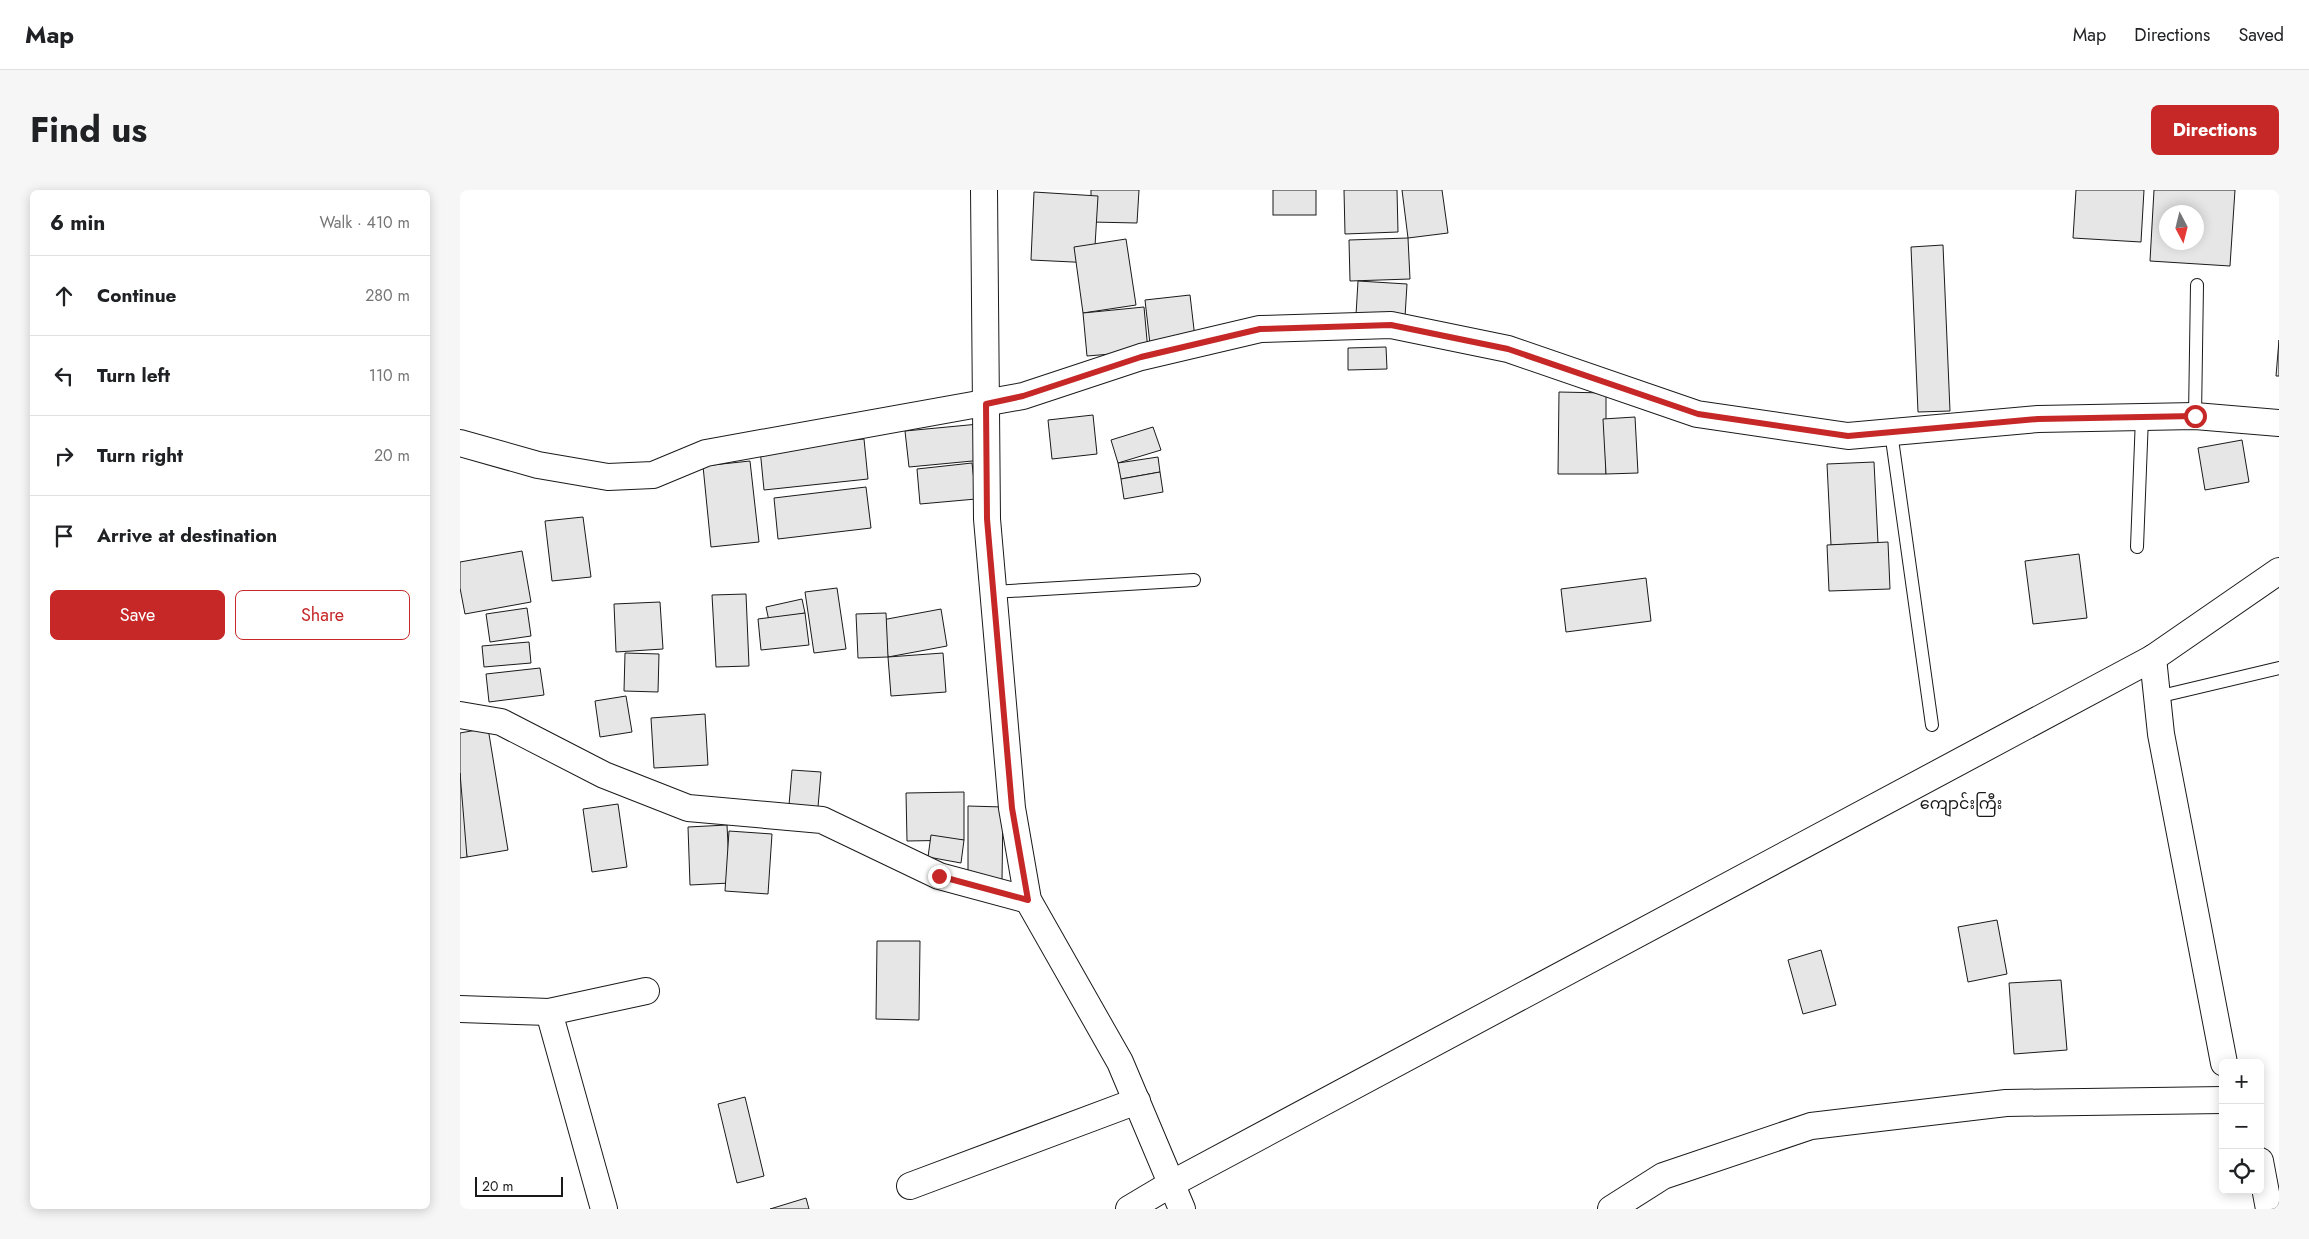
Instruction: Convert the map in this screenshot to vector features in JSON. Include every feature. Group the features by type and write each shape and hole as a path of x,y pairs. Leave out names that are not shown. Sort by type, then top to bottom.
{"street":[{"path":"984,190 987,519 1012,808 1028,900 1120,1062 1182,1209"},
{"path":"460,443 538,466 608,477 653,475 706,453 1023,396 1141,357 1260,329 1391,325 1508,349 1698,414 1848,436 2038,419 2195,416 2279,424"},
{"path":"1129,1209 1172,1184 2153,658 2279,571"},
{"path":"2153,658 2161,734 2223,1059"},
{"path":"460,715 501,722 604,775 688,808 822,820 939,876 1028,900"},
{"path":"460,1010 549,1012 646,991"},
{"path":"549,1012 604,1209"},
{"path":"1611,1209 1663,1176 1811,1126 2006,1103 2219,1100"},
{"path":"910,1186 1137,1101"},
{"path":"2264,1182 2269,1209"}],"lane":[{"path":"2195,416 2197,285"},
{"path":"2137,547 2142,417"},
{"path":"1891,432 1932,725"},
{"path":"993,592 1194,580"},
{"path":"2157,697 2279,668"}],"building":[{"path":"1091,190 1139,190 1137,223 1091,222"},
{"path":"1273,190 1316,190 1316,215 1273,215"},
{"path":"1344,190 1397,190 1398,232 1345,234"},
{"path":"1402,190 1442,190 1448,233 1408,238"},
{"path":"2076,190 2144,190 2141,242 2073,238"},
{"path":"2154,190 2235,190 2230,266 2150,261"},
{"path":"1034,192 1098,196 1094,263 1031,260"},
{"path":"1408,238 1410,279 1350,281 1349,240"},
{"path":"1126,239 1136,305 1083,313 1074,247"},
{"path":"1943,245 1950,411 1918,412 1911,247"},
{"path":"1358,281 1407,284 1405,317 1356,315"},
{"path":"1190,295 1195,338 1150,344 1145,300"},
{"path":"1144,307 1148,351 1087,356 1083,313"},
{"path":"2279,340 2279,376 2276,376"},
{"path":"1386,347 1387,369 1348,370 1348,348"},
{"path":"1559,392 1606,393 1606,474 1558,474"},
{"path":"1093,415 1097,454 1052,459 1048,420"},
{"path":"1635,417 1638,473 1606,474 1603,419"},
{"path":"979,424 983,460 909,467 905,431"},
{"path":"1153,427 1161,450 1118,463 1111,440"},
{"path":"864,439 868,479 764,490 760,449"},
{"path":"2242,440 2249,482 2205,490 2198,448"},
{"path":"1158,457 1160,472 1121,479 1118,463"},
{"path":"750,461 759,542 711,547 703,466"},
{"path":"1874,462 1878,543 1831,545 1827,464"},
{"path":"972,463 976,499 920,504 917,469"},
{"path":"1160,472 1163,492 1124,499 1121,479"},
{"path":"866,487 871,528 778,539 774,498"},
{"path":"583,517 591,577 552,581 545,521"},
{"path":"1888,542 1890,589 1829,591 1827,545"},
{"path":"522,551 531,602 465,614 460,588 460,562"},
{"path":"2079,554 2087,618 2033,624 2025,561"},
{"path":"1646,578 1651,621 1566,632 1561,589"},
{"path":"837,588 846,649 814,653 805,592"},
{"path":"746,594 749,666 716,667 712,595"},
{"path":"802,599 805,613 769,621 766,607"},
{"path":"660,602 663,649 616,652 614,604"},
{"path":"527,608 531,636 490,642 486,614"},
{"path":"941,609 947,646 888,657 882,620"},
{"path":"805,613 809,645 761,650 758,619"},
{"path":"886,613 888,657 858,658 856,614"},
{"path":"529,642 531,663 484,667 482,646"},
{"path":"625,653 659,654 658,692 624,691"},
{"path":"943,653 946,692 891,696 888,657"},
{"path":"540,668 544,695 489,702 486,674"},
{"path":"626,696 632,732 600,737 595,701"},
{"path":"705,714 708,765 654,768 651,718"},
{"path":"488,728 508,850 467,857 460,816 460,733"},
{"path":"792,770 821,772 818,807 789,805"},
{"path":"460,773 467,857 460,858"},
{"path":"964,792 964,840 907,841 906,793"},
{"path":"618,804 627,867 592,872 583,809"},
{"path":"968,806 1003,807 1002,881 968,881"},
{"path":"727,825 730,883 690,885 688,827"},
{"path":"729,831 772,834 768,894 725,891"},
{"path":"931,835 964,840 961,863 928,857"},
{"path":"1997,920 2007,974 1968,982 1958,927"},
{"path":"877,941 920,941 919,1020 876,1019"},
{"path":"1821,950 1836,1005 1803,1014 1788,960"},
{"path":"2061,980 2067,1050 2014,1054 2009,983"},
{"path":"745,1097 764,1176 737,1183 718,1104"},
{"path":"806,1198 809,1209 770,1209"}],"district":[{"name":"ကျောင်းကြီး","path":"1961,803"}],"route":[{"path":"939,876 1028,900 1012,808 987,519 986,404 1023,396 1141,357 1260,329 1391,325 1508,349 1698,414 1848,436 2038,419 2195,416"}]}
